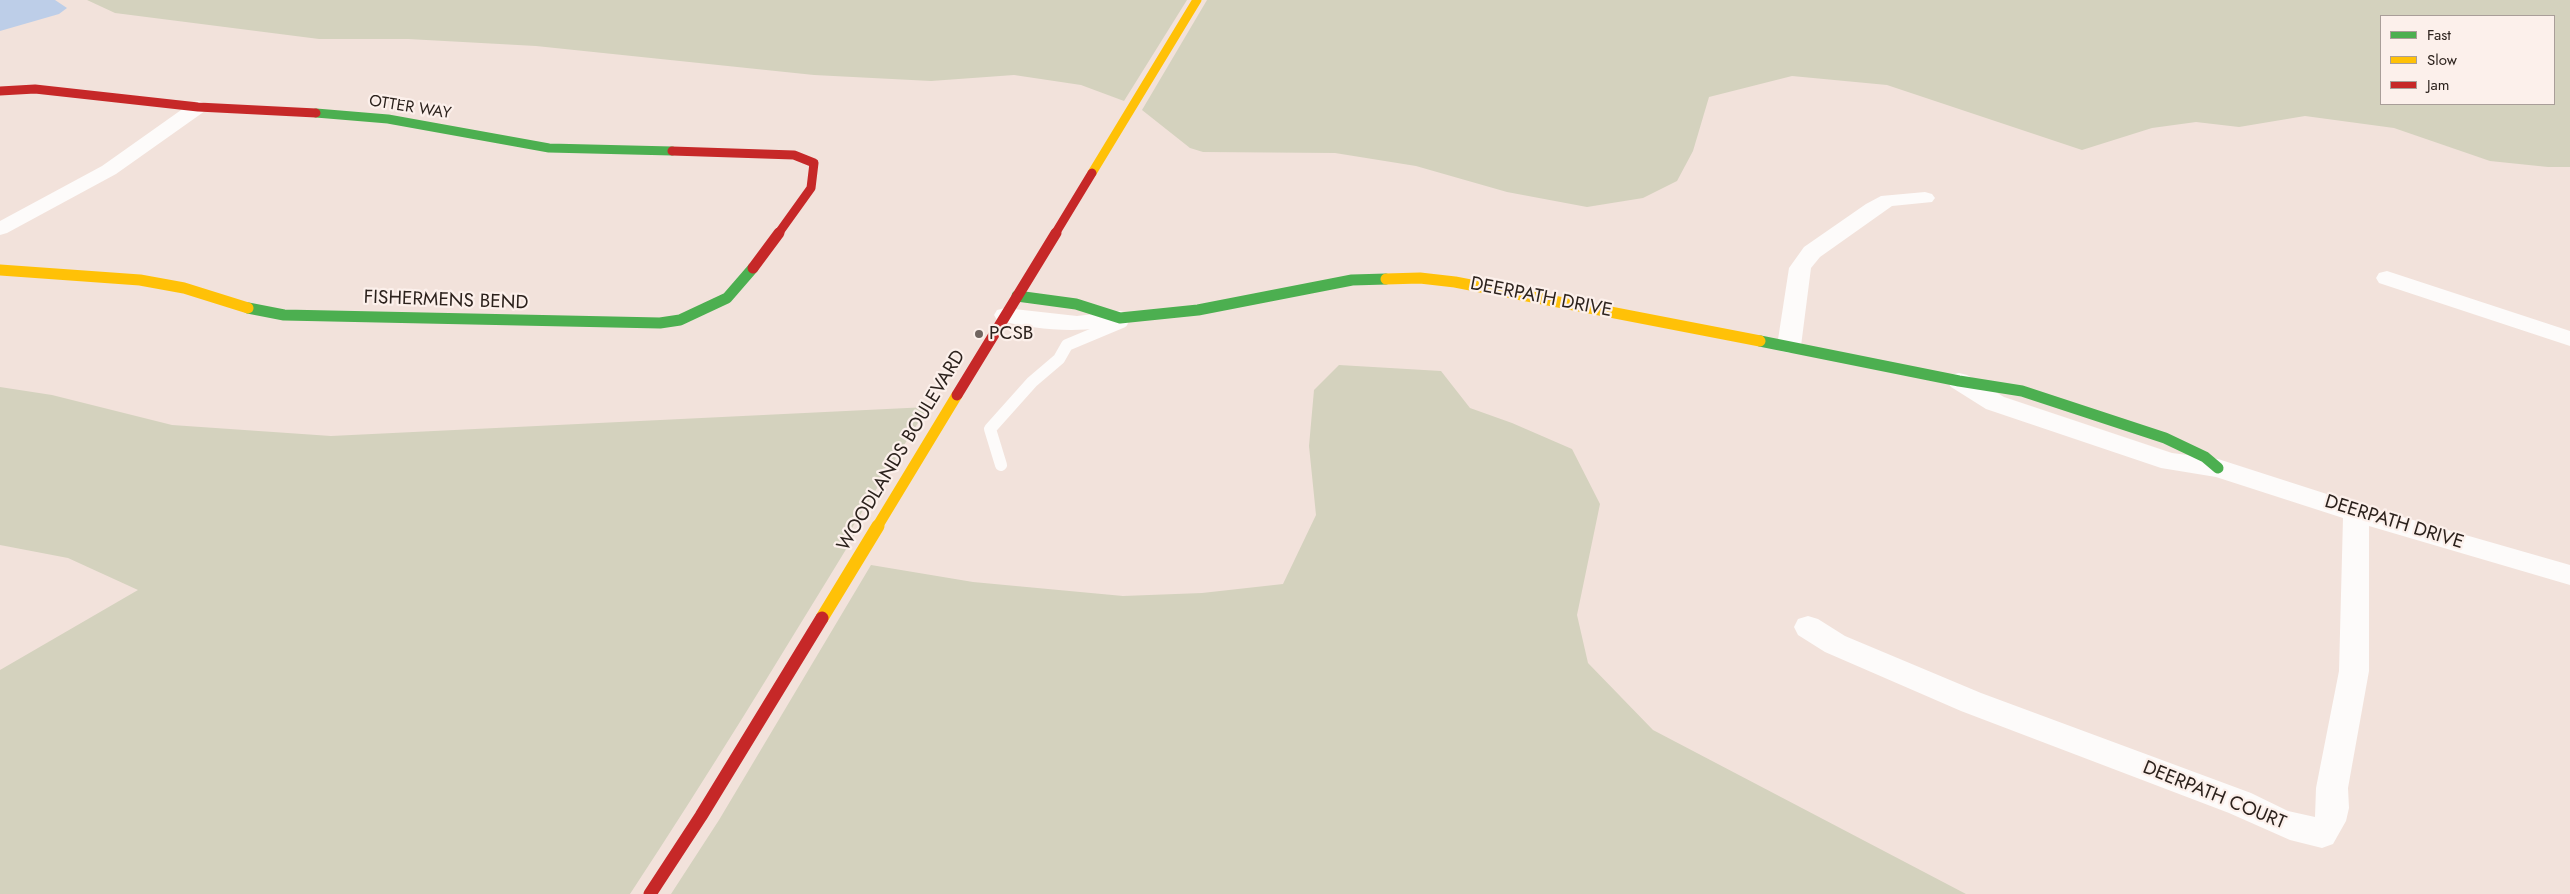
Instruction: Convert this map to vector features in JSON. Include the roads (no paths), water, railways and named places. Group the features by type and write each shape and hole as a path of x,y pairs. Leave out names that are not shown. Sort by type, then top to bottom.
{"street":[{"name":"WOODLANDS BOULEVARD","path":"650,894 701,816 1197,0"},
{"name":"OTTER WAY","path":"0,91 35,89 198,107 283,110 388,119 479,137 549,148 794,155 814,163"},
{"path":"0,229 109,170 198,107"},
{"name":"FISHERMENS BEND","path":"0,270 140,280 184,288 234,304 284,315 660,323 680,320 727,298 750,272 811,188 814,163"},
{"path":"1789,346 1800,268 1812,252 1872,208 1888,200 1925,198"},
{"name":"DEERPATH DRIVE","path":"1005,315 1077,325 1092,325 1127,318 1198,310 1352,280 1420,278 1465,284 1789,346 1959,381 1995,403 2170,462 2218,468 2356,513 2570,575"},
{"path":"2387,278 2570,339"},
{"name":"DEERPATH DRIVE","path":"1017,296 1076,304 1127,318"},
{"name":"DEERPATH COURT","path":"1808,627 1835,644 1971,702 2240,803 2265,817 2296,829 2322,834 2330,821 2333,808 2332,788 2354,671 2356,513"}],"lane":[{"path":"1000,464 990,428 1007,408 1032,382 1059,359 1067,345 1127,318"}],"water":[{"path":"0,0 55,0 67,8 59,14 0,31"}],"place":[{"name":"PCSB","path":"979,334"}]}
